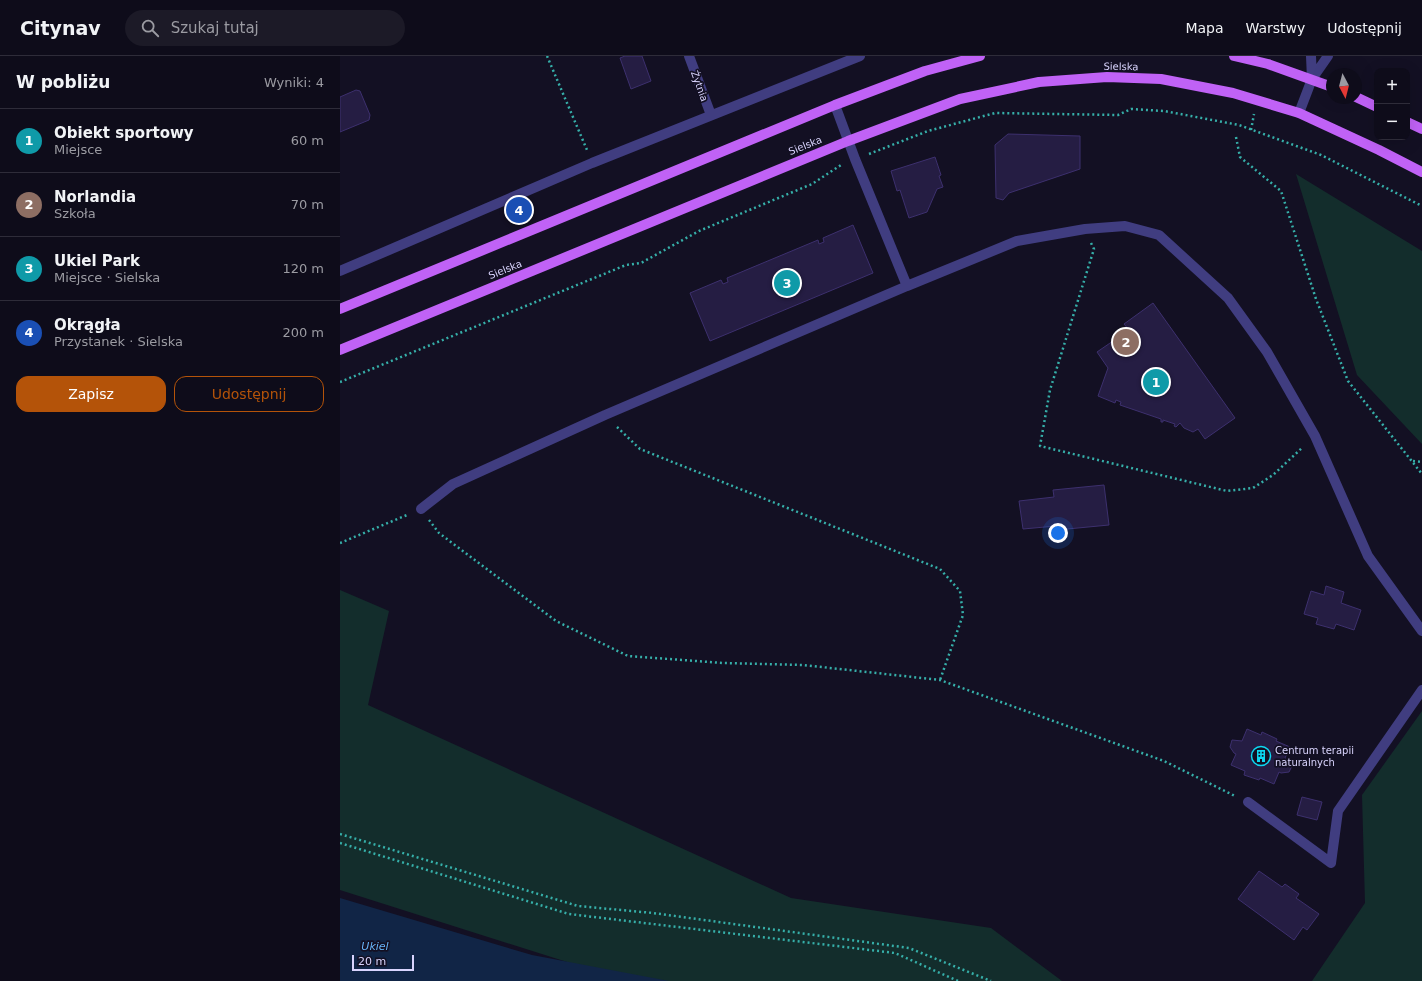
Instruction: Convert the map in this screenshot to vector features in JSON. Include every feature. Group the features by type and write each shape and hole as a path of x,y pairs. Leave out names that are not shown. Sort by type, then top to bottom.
{"main road":[{"path":"340,309 835,105 925,71 980,56"},
{"path":"1234,56 1268,64 1326,85"},
{"name":"Sielska","path":"340,350 848,141 960,99 1039,82 1107,77 1161,79 1218,90 1258,100 1299,113 1379,150 1422,172"},
{"path":"1362,100 1374,106"},
{"path":"1410,123 1422,129"}],"street":[{"name":"Żytnia","path":"689,56 711,115"},
{"path":"340,271 592,163 860,56"},
{"path":"1311,56 1312,79"},
{"path":"1299,113 1312,79 1328,56"},
{"path":"835,105 848,141 907,286"},
{"path":"421,509 453,484 605,415 907,286 1017,241 1085,229 1125,226 1159,235 1228,298 1267,352 1315,436 1368,556 1422,631"},
{"path":"1248,802 1331,863 1338,811 1422,690"}],"path":[{"path":"548,56 592,163"},
{"path":"1118,115 1131,109 1164,111 1239,126 1321,155 1422,206"},
{"path":"1236,136 1240,157 1281,191 1316,299 1348,381 1422,474"},
{"path":"1085,229 1094,249 1050,390 1040,446 1227,491 1254,488 1273,475 1315,436"},
{"path":"340,382 626,265 641,263"},
{"path":"605,415 640,449 940,569 960,591 963,616 940,680"},
{"path":"1412,460 1422,462"},
{"path":"340,543 421,509 439,533 556,621 628,656 723,663 804,665 940,680 1164,761 1248,802"},
{"path":"340,834 578,906 653,913 909,948 991,981"},
{"path":"340,843 570,914 895,953 958,981"}],"green space":[{"path":"1296,174 1422,251 1422,444 1357,375"},
{"path":"340,590 389,611 368,705 791,898 991,928 1062,981 627,981 340,890"},
{"path":"1422,711 1422,981 1312,981 1365,903 1362,795"}],"water":[{"name":"Ukiel","path":"340,898 532,955 669,981 340,981"}],"building":[{"path":"625,56 642,56 651,81 631,89 620,58"},
{"path":"356,90 360,91 370,115 369,120 340,132 340,97"},
{"path":"1008,134 1080,136 1080,169 1009,193 1003,200 996,198 995,145"},
{"path":"935,157 943,187 937,189 927,212 909,218 900,190 897,191 891,171"},
{"path":"853,225 873,273 710,341 690,293 721,280 723,284 728,282 727,278 818,240 819,244 824,242 823,238"},
{"path":"1153,303 1235,418 1205,439 1198,429 1193,432 1184,428 1180,423 1176,427 1174,426 1175,424 1163,420 1163,422 1161,422 1161,419 1120,405 1121,402 1116,400 1115,403 1098,396 1108,368 1097,352 1129,330 1124,324"},
{"path":"1104,485 1109,525 1057,530 1056,526 1023,529 1019,501 1054,497 1053,490"},
{"path":"1326,586 1344,592 1341,603 1361,610 1354,630 1336,624 1334,629 1316,624 1318,618 1304,614 1311,591 1324,595"},
{"name":"Centrum terapii naturalnych","path":"1247,729 1261,735 1262,732 1277,739 1276,741 1290,747 1285,758 1292,766 1289,772 1279,772 1274,784 1260,778 1259,780 1244,775 1245,771 1231,765 1236,754 1230,747 1232,740 1242,741"},
{"path":"1302,797 1322,802 1317,820 1297,815"},
{"path":"1259,871 1282,887 1285,884 1299,894 1296,898 1319,914 1307,930 1303,927 1294,940 1238,899"}],"place":[{"name":"Okrągła","path":"519,210"},
{"name":"Ukiel Park","path":"787,283"},
{"name":"Norlandia","path":"1126,342"},
{"name":"Obiekt sportowy","path":"1156,382"},
{"name":"Centrum terapii naturalnych","path":"1261,756"}]}
